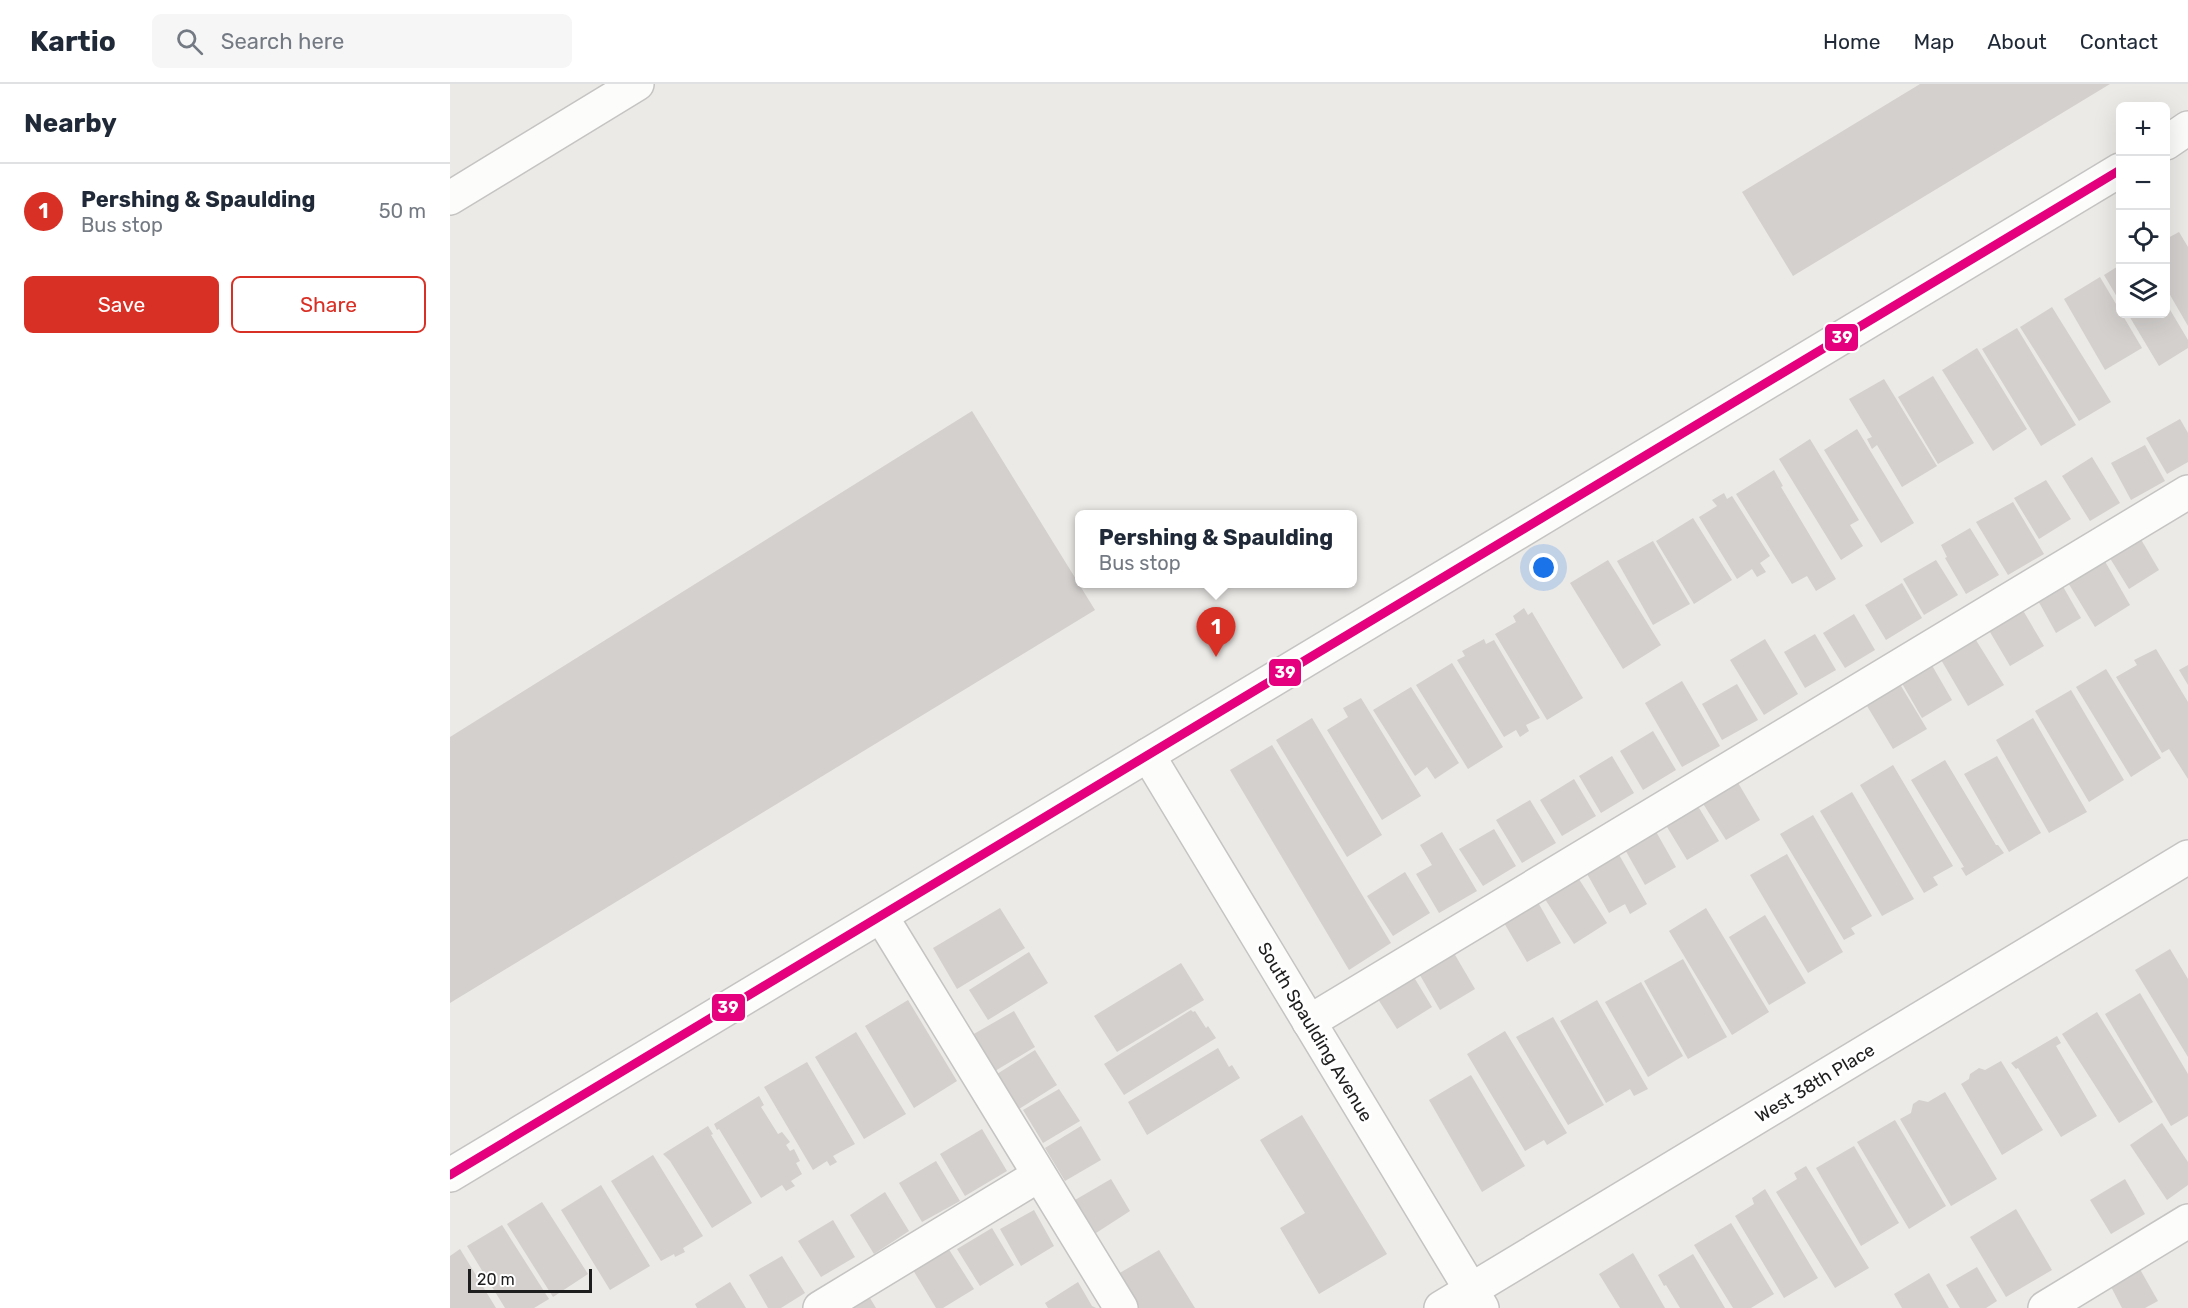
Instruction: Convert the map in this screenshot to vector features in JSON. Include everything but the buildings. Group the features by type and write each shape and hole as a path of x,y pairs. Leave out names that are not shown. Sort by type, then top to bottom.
{"street":[{"path":"450,198 638,84"},
{"path":"2170,140 2188,128"},
{"path":"450,1175 2116,173"},
{"path":"1309,1022 2188,492"},
{"name":"South Spaulding Avenue","path":"1148,755 1477,1299"},
{"name":"West 38th Place","path":"1442,1308 1477,1299 2188,857"},
{"path":"881,916 1121,1308"},
{"path":"820,1308 1039,1175"},
{"path":"2045,1308 2188,1221"}],"transit line":[{"name":"39","path":"450,1175 2116,172"}],"place":[{"name":"Pershing & Spaulding","path":"1216,657"}]}
